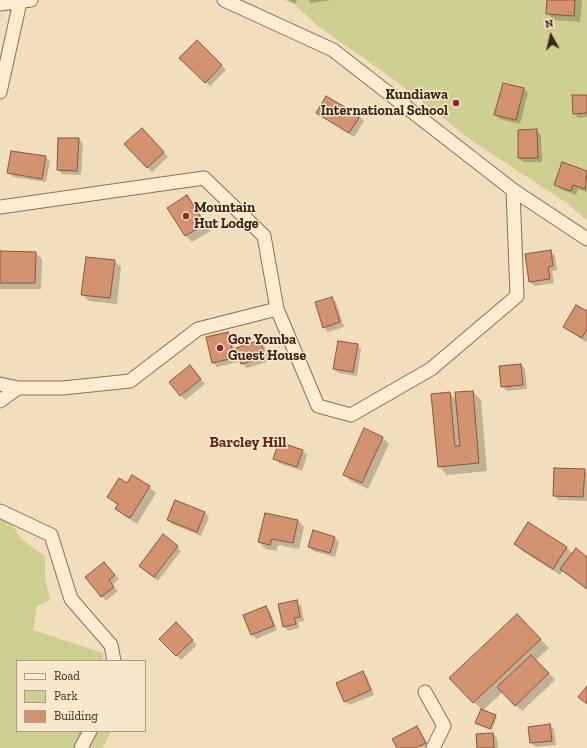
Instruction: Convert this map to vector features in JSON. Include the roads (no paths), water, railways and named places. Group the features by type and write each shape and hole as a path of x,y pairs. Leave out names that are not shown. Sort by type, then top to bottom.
{"street":[{"path":"224,0 333,50 513,190 587,239"},
{"path":"0,4 26,1 0,92"},
{"path":"0,207 204,178 264,236 277,309 318,406 351,415 431,369 517,296 513,190"},
{"path":"0,384 18,388 63,388 130,381 198,329 277,309"},
{"path":"0,401 18,388"},
{"path":"0,511 51,535 71,600 111,645 114,660"},
{"path":"425,692 444,726 433,748"},
{"path":"81,748 89,732"}],"place":[{"name":"Kundiawa International School","path":"456,103"},
{"name":"Mountain Hut Lodge","path":"186,216"},
{"name":"Gor Yomba Guest House","path":"220,348"}],"district":[{"name":"Barcley Hill","path":"248,443"}]}
